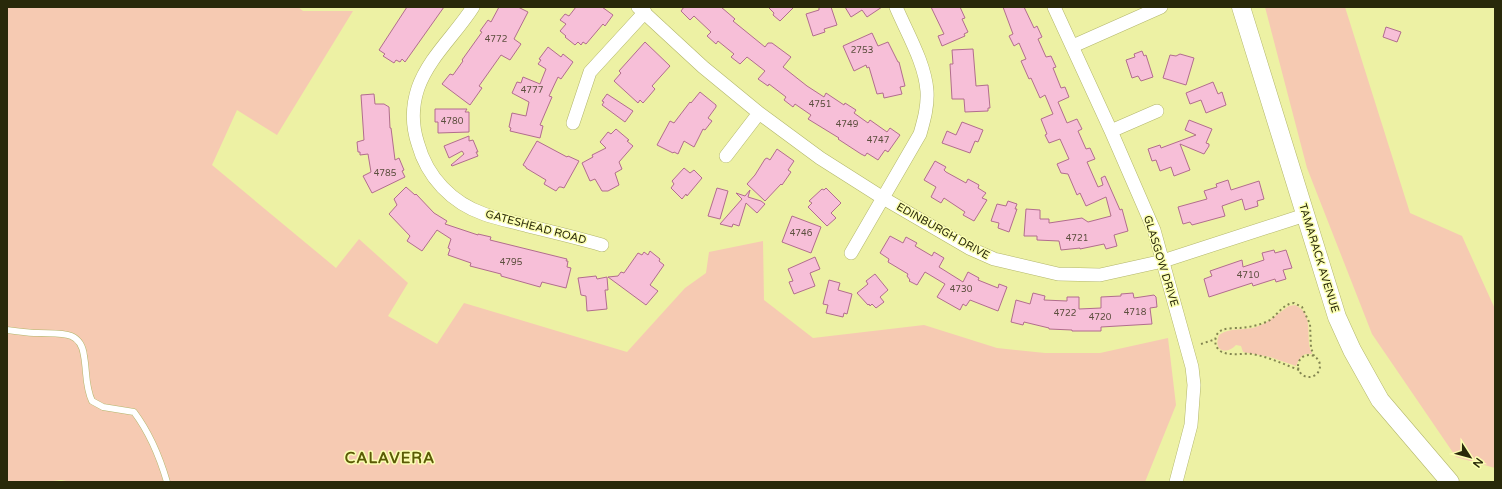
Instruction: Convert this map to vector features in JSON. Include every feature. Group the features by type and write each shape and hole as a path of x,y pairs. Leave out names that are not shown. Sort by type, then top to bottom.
{"main road":[{"name":"TAMARACK AVENUE","path":"1241,7 1337,317 1352,350 1380,400 1450,482"}],"street":[{"name":"GATESHEAD ROAD","path":"473,7 431,64 418,87 414,105 413,121 415,136 421,156 428,170 438,184 453,198 484,214 602,245"},
{"path":"851,253 920,134 926,113 927,91 920,60 896,7"},
{"name":"GLASGOW DRIVE","path":"1054,7 1073,46 1154,230 1192,367 1194,385 1191,425 1176,482"},
{"path":"1073,46 1161,7"},
{"path":"573,123 590,72 642,10"},
{"name":"EDINBURGH DRIVE","path":"642,10 703,67 758,113 820,158 882,198 969,248 994,259 1058,274 1100,275 1163,261 1305,215"},
{"path":"1111,131 1157,111"},
{"path":"726,156 758,113"}],"lane":[{"path":"7,330 66,334 76,338 80,343 84,354 86,384 92,401 102,407 134,412 147,433 163,468 167,482"}],"path":[{"path":"1294,303 1302,307 1310,324 1311,348 1314,356 1321,364 1321,368 1317,375 1310,378 1300,373 1299,370 1265,357 1244,354 1227,354 1221,352 1216,348 1217,334 1222,330 1253,327 1269,320 1285,306 1294,303"},
{"path":"1201,344 1216,339"},
{"path":"1299,370 1298,366 1300,359 1306,355 1314,356"}],"shaded area":[{"path":"7,7 298,7 303,11 353,11 277,135 237,110 212,165 336,268 359,239 408,283 388,316 437,344 464,303 627,352 685,288 706,273 709,252 763,241 764,300 813,338 924,325 997,348 1045,353 1100,353 1168,338 1176,405 1145,482 72,482 61,480 45,482 7,482"},
{"path":"1265,7 1345,7 1410,213 1462,236 1495,309 1495,468 1456,457 1372,334 1307,168"},
{"path":"1295,305 1305,314 1312,353 1303,355 1296,366 1270,357 1243,352 1241,346 1236,345 1226,351 1219,348 1217,341 1219,335 1232,330 1256,327 1268,321 1289,306"}],"building":[{"path":"407,7 444,7 405,62 402,59 400,62 396,60 394,63 383,56 385,54 379,50"},
{"path":"499,7 518,7 528,12 514,39 521,44 510,60 501,55 479,86 482,88 470,105 442,84 450,74 453,75 482,32 480,31 488,20 491,22"},
{"path":"576,7 602,7 613,15 605,26 603,24 586,44 583,42 581,45 578,42 575,45 560,31 566,24 560,20 565,14 569,16"},
{"path":"684,7 721,7 735,19 733,21 765,47 768,43 772,43 791,57 783,67 807,86 824,97 826,93 844,105 845,103 856,110 854,113 868,123 870,120 887,132 890,128 900,135 888,152 885,150 878,160 867,153 865,156 861,154 838,139 839,138 808,119 811,115 795,104 793,107 784,100 786,97 769,84 768,86 758,79 765,71 747,57 740,64 731,57 734,54 718,41 716,44 707,36 711,32 694,16 690,20 681,11"},
{"path":"768,7 794,7 780,21 773,15 774,13"},
{"path":"819,7 831,7 837,25 824,29 825,32 813,36 806,14 819,10"},
{"path":"845,7 882,7 867,17 862,10 851,17"},
{"path":"931,7 960,7 965,18 962,19 968,32 964,34 965,36 942,46 938,36 944,34"},
{"path":"1003,7 1024,7 1034,28 1037,26 1042,37 1038,39 1046,57 1051,56 1056,67 1053,68 1061,88 1065,87 1069,97 1058,102 1067,123 1077,119 1082,129 1078,131 1086,149 1090,148 1095,159 1087,162 1098,187 1103,185 1101,178 1105,176 1120,210 1122,209 1128,231 1114,235 1117,246 1106,249 1104,244 1080,249 1061,250 1059,241 1037,240 1037,236 1024,236 1026,209 1040,210 1040,219 1049,219 1049,223 1082,218 1088,222 1111,216 1106,197 1086,206 1080,193 1077,195 1068,174 1061,173 1057,164 1069,159 1060,139 1049,143 1045,135 1047,134 1041,119 1053,114 1045,95 1040,98 1031,78 1029,79 1021,61 1026,59 1019,43 1014,46 1009,36 1013,34"},
{"path":"1386,27 1401,32 1397,42 1383,37"},
{"path":"872,33 878,46 888,42 899,62 905,86 900,87 902,94 884,98 883,93 877,94 869,67 867,68 866,65 854,71 843,46"},
{"path":"645,42 670,66 652,86 655,89 650,95 643,103 640,100 638,103 614,81 621,73 619,71"},
{"path":"548,47 561,57 563,54 573,62 561,79 558,77 549,96 552,97 540,125 543,126 540,138 510,131 511,128 509,127 512,113 526,116 529,102 512,93 517,82 521,83 523,77 540,84 546,69 538,64 541,60 539,59"},
{"path":"973,49 976,86 988,85 990,108 988,108 988,111 965,112 964,99 952,99 950,64 953,64 952,50"},
{"path":"1142,51 1144,56 1146,55 1153,77 1141,81 1138,76 1132,78 1126,60 1135,57 1134,54"},
{"path":"1180,54 1194,58 1186,85 1163,78 1170,55 1176,56"},
{"path":"1213,82 1218,94 1222,92 1226,105 1206,113 1201,100 1190,104 1186,93"},
{"path":"700,92 716,105 716,107 708,118 712,121 705,130 703,129 694,147 684,141 678,154 657,145 670,121 674,123 690,102 691,103"},
{"path":"374,94 375,104 384,104 389,107 390,128 395,160 399,158 405,177 372,193 363,176 371,172 368,154 360,155 360,152 358,152 357,142 364,140 361,95"},
{"path":"607,94 633,111 625,122 602,105 604,102 602,101"},
{"path":"435,109 467,109 465,112 469,112 469,132 438,133 438,122 435,122"},
{"path":"1189,120 1212,129 1206,143 1209,144 1209,146 1204,154 1180,144 1190,170 1174,176 1171,167 1160,171 1156,160 1152,161 1148,149 1160,145 1161,148 1196,135 1185,130"},
{"path":"962,122 983,130 978,142 975,141 970,153 942,143 947,131 956,135"},
{"path":"616,129 629,140 627,141 633,146 619,162 622,169 615,173 619,185 608,191 602,191 595,179 590,181 582,163 593,157 592,155 606,148 600,142 608,132 611,134"},
{"path":"469,136 469,141 473,140 478,156 452,166 451,165 464,154 462,151 449,158 444,146"},
{"path":"537,141 567,157 568,156 579,161 564,188 559,187 556,191 544,184 546,180 523,165"},
{"path":"777,149 794,161 788,170 791,172 782,185 781,184 765,201 747,184 755,175 765,159 767,158 770,160"},
{"path":"935,161 946,167 944,170 946,172 966,183 968,179 979,185 978,188 986,193 982,198 987,200 974,221 963,215 965,212 944,198 941,203 931,197 936,187 924,180"},
{"path":"684,168 690,173 694,170 702,178 687,196 686,194 682,199 671,188 674,184 672,181"},
{"path":"1228,180 1231,190 1259,181 1264,199 1257,201 1258,206 1245,210 1242,199 1222,206 1225,216 1192,225 1190,222 1183,224 1178,207 1207,199 1204,191 1217,187 1216,184"},
{"path":"406,187 415,195 416,194 434,213 447,221 445,224 478,235 491,237 490,240 567,259 567,267 571,268 566,288 542,282 540,287 501,276 501,274 470,266 471,263 448,255 450,249 448,248 451,239 437,230 422,251 407,241 410,236 389,214 397,205 394,199"},
{"path":"717,188 728,191 720,219 708,216"},
{"path":"826,188 841,203 831,213 836,218 827,226 808,207 812,203 809,201 822,189 824,190"},
{"path":"750,190 748,197 761,201 765,204 757,213 746,203 739,226 733,224 732,227 720,224 742,199 736,193 745,196"},
{"path":"1008,201 1017,204 1015,209 1017,209 1009,232 998,228 999,223 991,221 997,204 1006,206"},
{"path":"792,216 821,227 811,253 782,242"},
{"path":"890,236 903,243 906,237 917,243 915,246 932,256 934,252 944,258 939,267 963,282 968,272 979,278 978,280 998,288 999,284 1007,287 998,311 970,300 966,306 963,304 960,310 937,297 945,284 925,272 917,285 909,281 910,280 907,276 908,274 888,262 889,259 880,253"},
{"path":"1274,250 1275,253 1286,250 1292,268 1283,270 1286,279 1276,282 1275,279 1253,286 1252,283 1209,297 1204,279 1212,276 1210,271 1242,260 1243,267 1264,260 1262,253"},
{"path":"650,251 660,259 659,261 664,265 650,285 658,291 646,305 608,277 618,276 621,272 624,273 638,253 642,255 644,252 648,255"},
{"path":"815,257 820,269 810,273 815,286 794,294 789,282 793,281 788,269"},
{"path":"875,274 888,290 880,297 884,302 876,308 872,304 870,306 869,304 868,305 857,293 868,284 866,281"},
{"path":"596,276 597,279 607,277 608,290 605,290 607,309 587,311 586,296 581,295 578,278"},
{"path":"829,280 840,283 838,290 852,294 847,314 844,313 843,317 826,313 828,305 823,304"},
{"path":"1033,293 1045,296 1044,300 1067,301 1067,297 1079,297 1079,309 1101,308 1101,297 1121,296 1121,294 1133,293 1134,298 1154,295 1156,297 1157,307 1150,308 1152,324 1101,327 1101,331 1049,329 1024,322 1023,325 1011,322 1016,300 1030,304"}],"district":[{"name":"CALAVERA","path":"390,458"}]}
